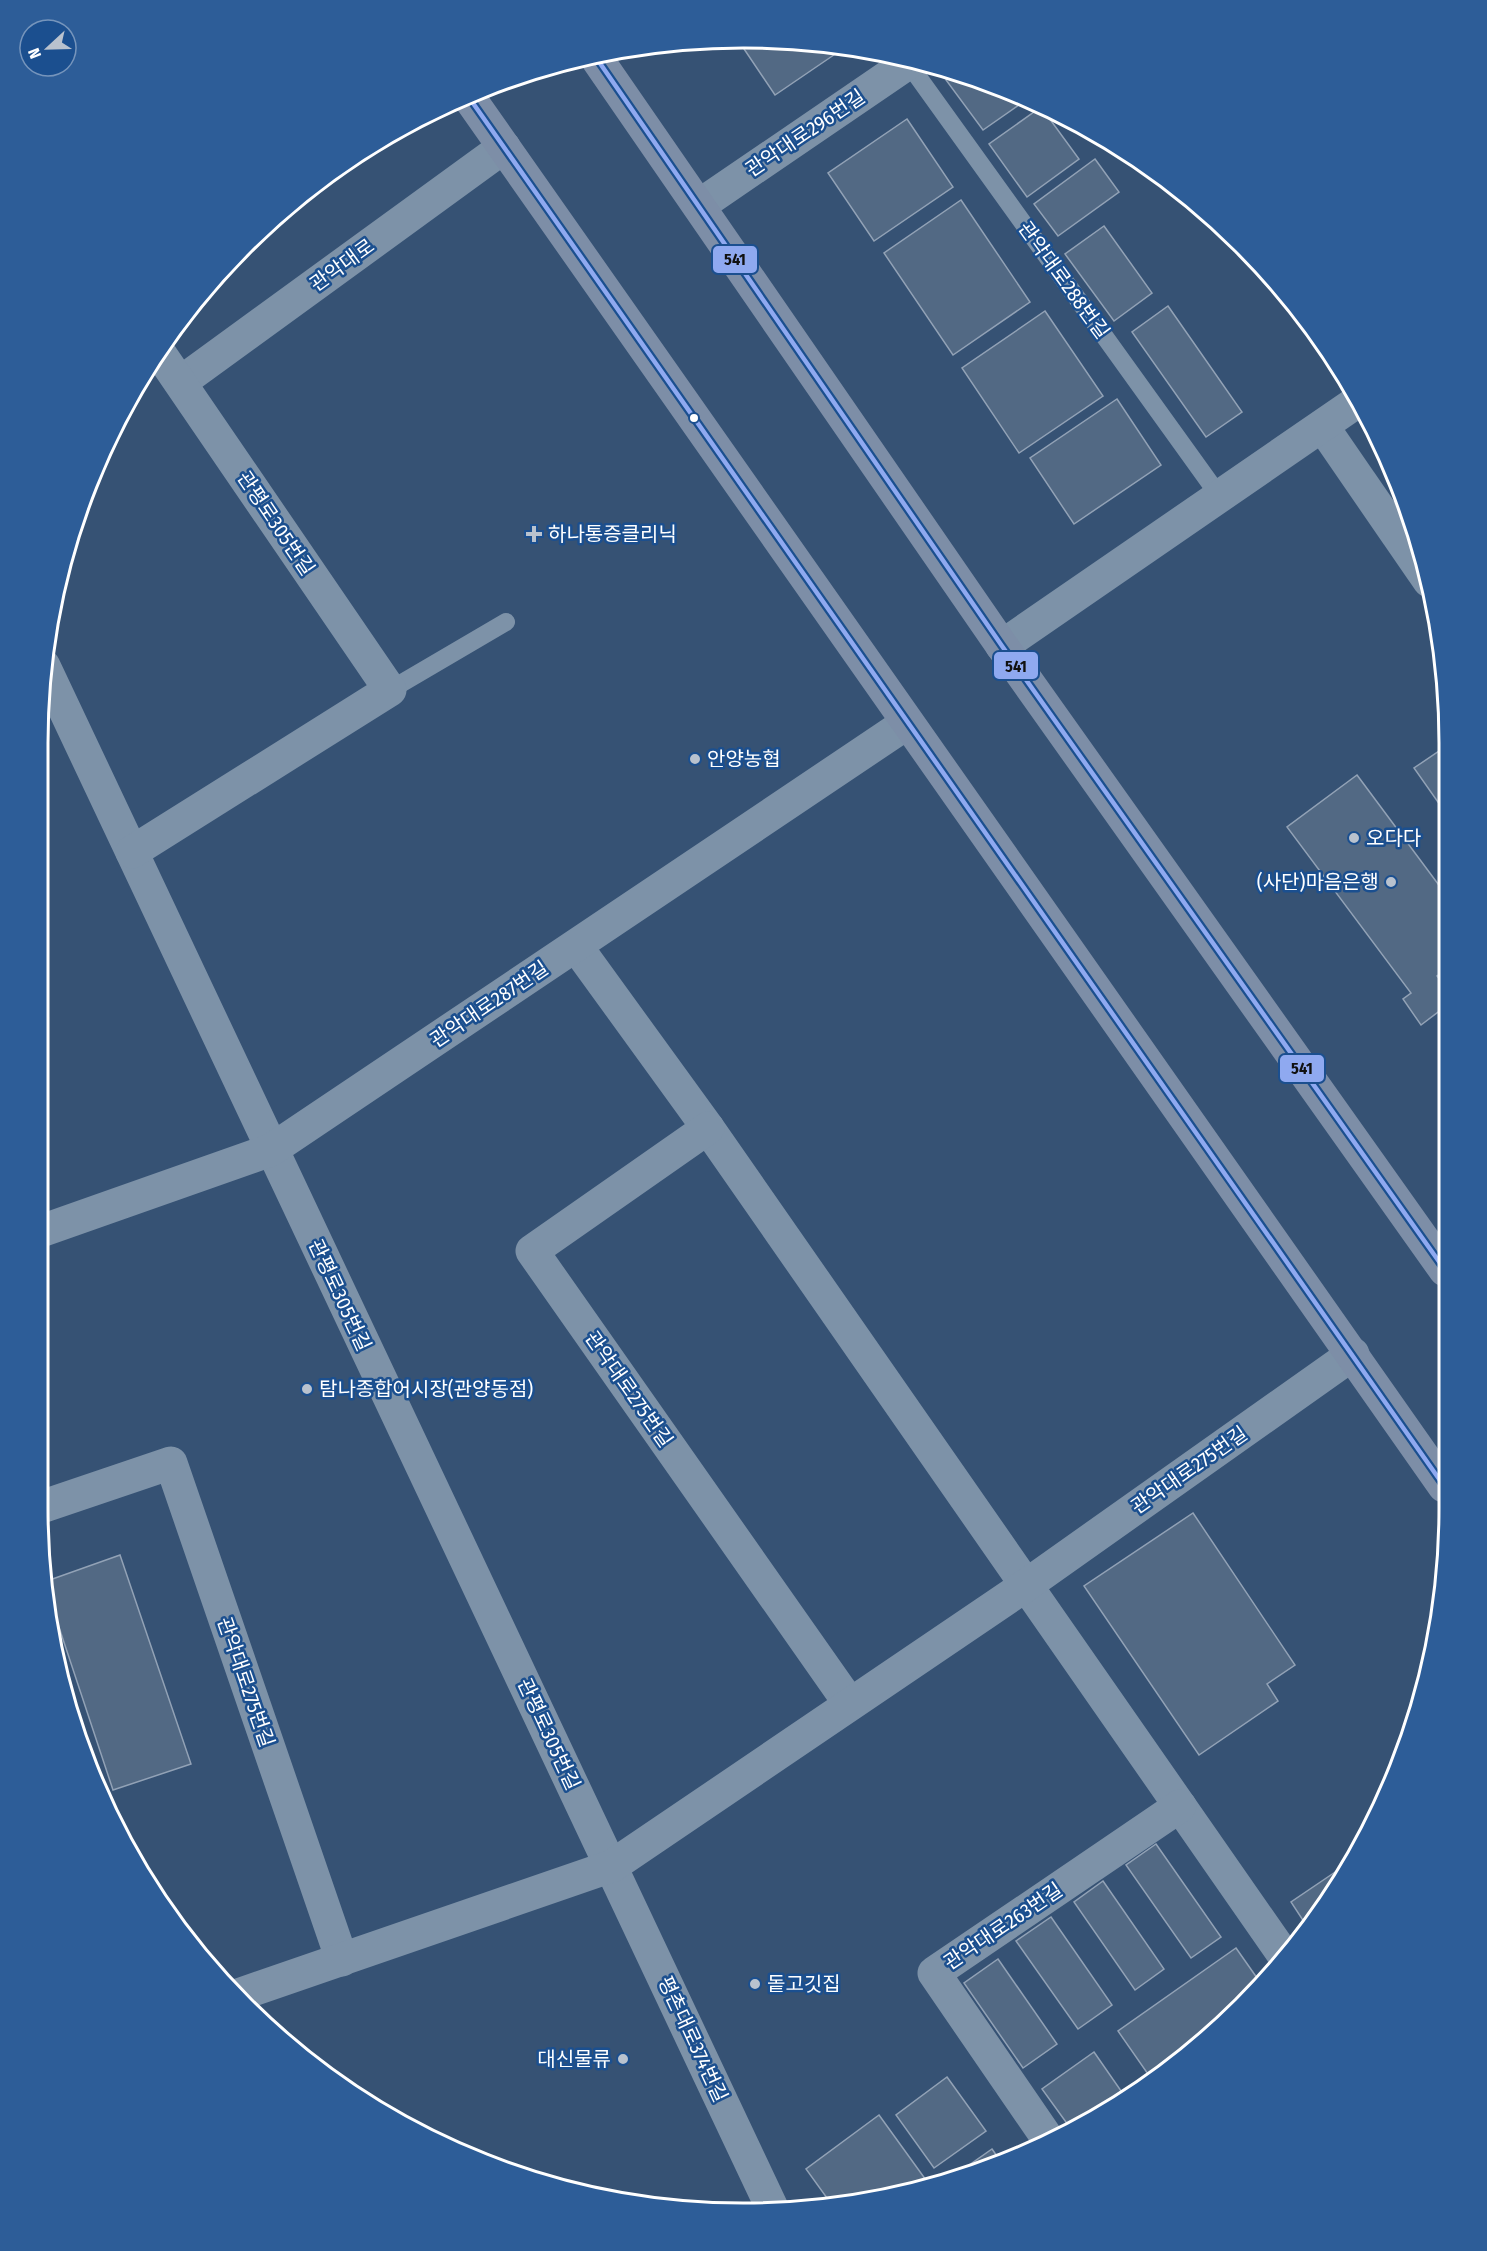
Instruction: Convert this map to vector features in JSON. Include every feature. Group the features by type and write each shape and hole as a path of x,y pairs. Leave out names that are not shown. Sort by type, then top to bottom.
{"main road":[{"path":"600,63 1002,646 1439,1262"},
{"path":"473,103 1439,1479"}],"street":[{"name":"관악대로296번길","path":"699,205 902,67"},
{"name":"관악대로","path":"181,382 504,147"},
{"name":"관평로305번길","path":"164,359 390,690"},
{"path":"1002,646 1351,406"},
{"path":"1323,427 1414,559"},
{"name":"관평로305번길","path":"51,681 271,1150 612,1866"},
{"path":"132,852 390,690"},
{"name":"관악대로287번길","path":"48,1229 271,1150 907,723"},
{"path":"576,946 708,1128 1280,1949"},
{"name":"관악대로275번길","path":"708,1128 532,1251 850,1704"},
{"name":"관악대로275번길","path":"246,1992 612,1866 1025,1586 1353,1354"},
{"name":"관악대로275번길","path":"48,1505 171,1463 342,1960"},
{"name":"관악대로263번길","path":"1045,2134 934,1973 1180,1806"},
{"name":"평촌대로374번길","path":"612,1866 770,2202"}],"lane":[{"name":"관악대로288번길","path":"915,70 1221,496"},
{"path":"390,690 506,622"}],"building":[{"path":"743,48 789,49 835,54 775,95"},
{"path":"946,80 967,85 1019,105 983,130"},
{"path":"1034,112 1050,120 1079,159 1027,197 989,144"},
{"path":"907,119 953,187 874,241 828,173"},
{"path":"1095,159 1119,192 1058,236 1034,204"},
{"path":"961,200 1030,302 953,355 884,253"},
{"path":"1104,226 1152,293 1114,321 1065,254"},
{"path":"1168,306 1242,412 1206,437 1132,332"},
{"path":"1045,311 1103,396 1019,453 962,368"},
{"path":"1117,399 1161,465 1074,524 1030,458"},
{"path":"1439,751 1439,804 1414,768"},
{"path":"1357,775 1439,885 1439,975 1437,976 1439,979 1439,1011 1421,1025 1403,999 1411,993 1287,827"},
{"path":"1193,1513 1295,1665 1267,1684 1278,1701 1199,1755 1084,1586"},
{"path":"120,1555 191,1764 113,1790 58,1625 52,1579"},
{"path":"1156,1844 1221,1937 1191,1958 1126,1865"},
{"path":"1336,1872 1303,1920 1291,1902"},
{"path":"1103,1881 1164,1969 1135,1990 1074,1902"},
{"path":"1051,1917 1112,2005 1078,2029 1016,1941"},
{"path":"1236,1948 1256,1977 1202,2030 1147,2073 1118,2031"},
{"path":"998,1959 1057,2044 1023,2068 964,1983"},
{"path":"1094,2052 1121,2091 1067,2123 1042,2089"},
{"path":"947,2077 986,2131 934,2168 896,2115"},
{"path":"879,2115 925,2179 879,2190 827,2198 806,2169"},
{"path":"992,2149 996,2155 969,2165"}],"transit line":[{"name":"541","path":"600,63 1002,646 1439,1262"},
{"name":"541","path":"473,103 1439,1479"}],"place":[{"name":"하나통증클리닉","path":"534,534"},
{"name":"안양농협","path":"695,759"},
{"name":"오다다","path":"1354,838"},
{"name":"(사단)마음은행","path":"1391,882"},
{"name":"탐나종합어시장(관양동점)","path":"307,1389"},
{"name":"돝고깃집","path":"755,1984"},
{"name":"대신물류","path":"623,2059"}]}
